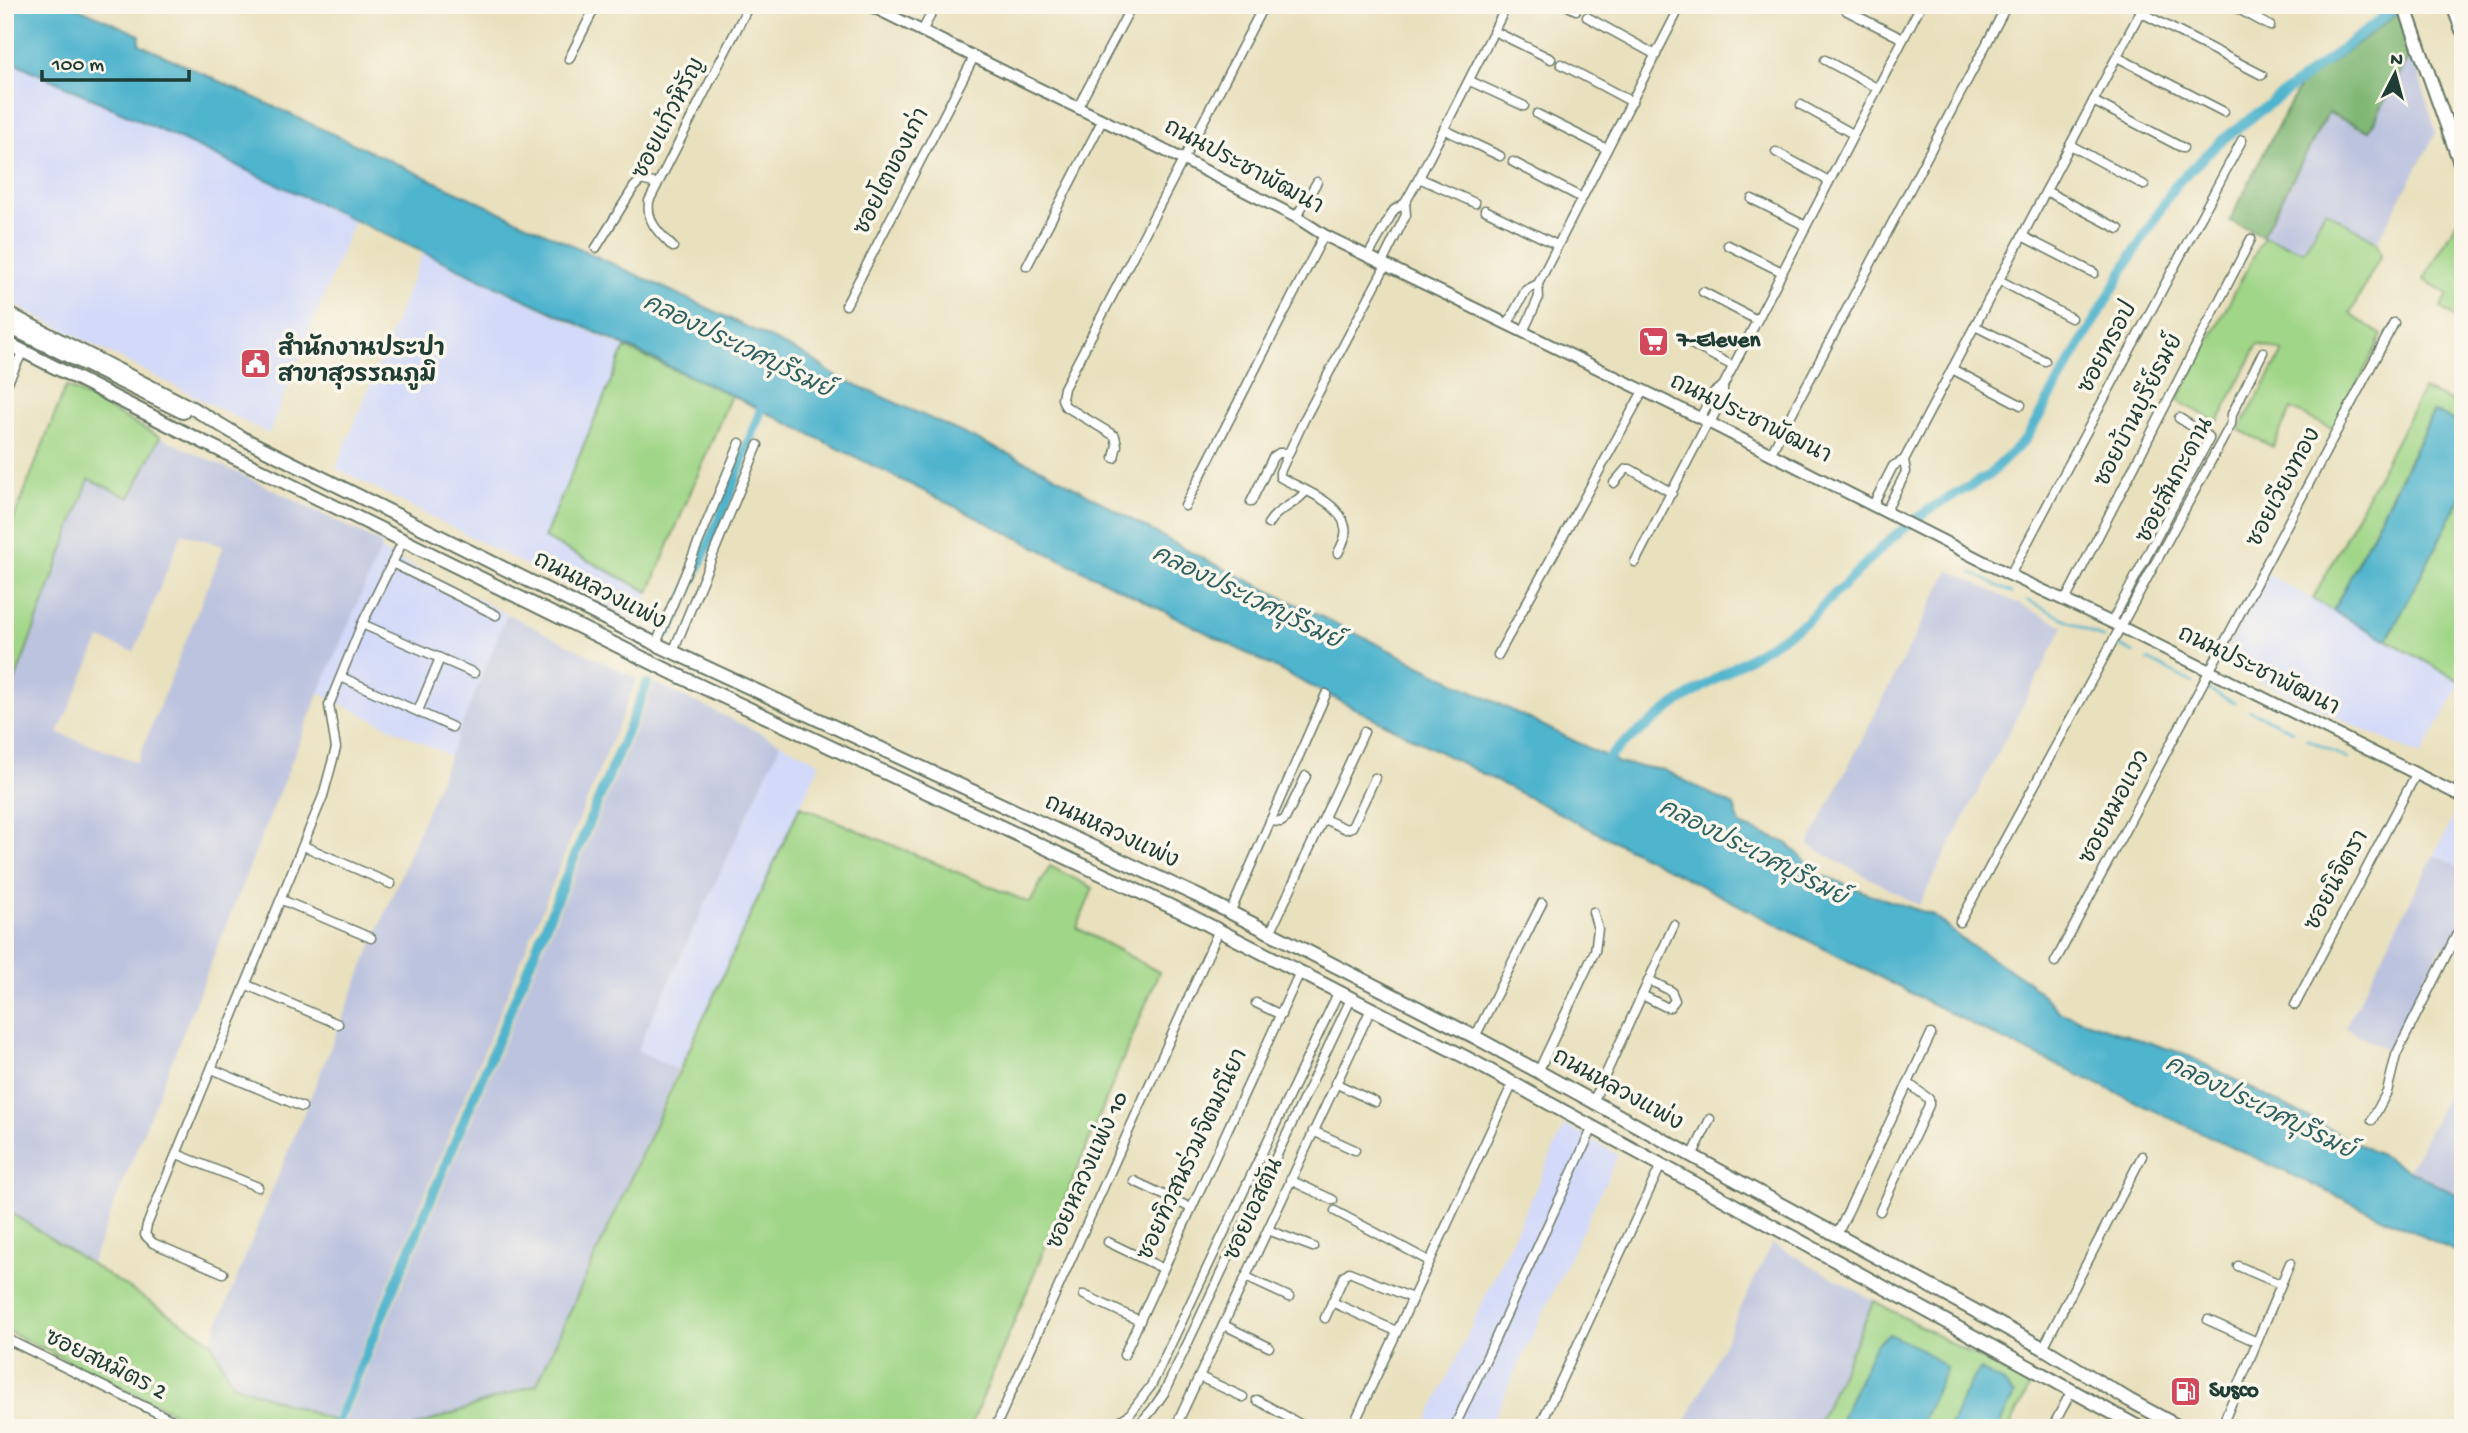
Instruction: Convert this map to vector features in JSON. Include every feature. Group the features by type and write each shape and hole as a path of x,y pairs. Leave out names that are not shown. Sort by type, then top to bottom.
{"highway":[{"path":"2454,5 2463,30"}],"main road":[{"path":"2403,5 2463,171"},
{"name":"ถนนหลวงแพ่ง","path":"5,312 194,409 244,439 656,644 1200,897 1475,1037 2043,1348 2181,1428"},
{"path":"5,326 149,397 244,439"},
{"name":"ถนนหลวงแพ่ง","path":"5,342 665,669 1219,930 1465,1057 2140,1428"},
{"path":"1191,916 1200,897"},
{"path":"1465,1057 1475,1037"}],"street":[{"path":"569,59 596,5"},
{"name":"ซอยแก้วหิรัญ","path":"673,247 654,227 648,214 649,201 749,5"},
{"name":"ถนนประชาพัฒนา","path":"869,5 1103,119 1296,217 1324,235 1706,421 2010,575 2463,797"},
{"path":"922,31 936,5"},
{"path":"1078,107 1132,5"},
{"path":"1114,458 1117,445 1115,436 1065,406 1062,399 1064,388 1264,5"},
{"path":"1368,256 1394,210 1405,203 1419,178 1507,5"},
{"path":"1566,5 1576,10"},
{"path":"1523,332 1539,297 1538,284 1681,5"},
{"path":"1634,562 1672,493 1706,421 1723,397 1723,386 1921,5"},
{"path":"1770,453 2007,5"},
{"path":"2231,5 2270,26"},
{"path":"1873,505 1893,466 1904,460 2142,9 2262,75"},
{"path":"1847,11 1903,40"},
{"path":"1587,17 1656,55"},
{"path":"1494,31 1551,59"},
{"name":"ซอยโตของเก่า","path":"846,305 974,57"},
{"path":"2117,57 2224,112"},
{"path":"1825,60 1877,88"},
{"path":"1561,64 1632,102"},
{"path":"1470,81 1524,106"},
{"path":"2093,101 2183,148"},
{"path":"1801,105 1853,134"},
{"path":"1537,114 1607,149"},
{"path":"1027,266 1103,119"},
{"path":"1445,130 1500,156"},
{"name":"ซอยทรอป","path":"2010,575 2242,140"},
{"path":"2070,145 2144,185"},
{"path":"1776,152 1829,181"},
{"path":"1513,162 1582,198"},
{"path":"1419,178 1475,203"},
{"path":"596,248 640,180 657,184"},
{"path":"1296,217 1317,182"},
{"path":"2046,191 2119,229"},
{"path":"1752,199 1805,226"},
{"path":"1338,553 1345,537 1342,519 1326,502 1280,477 1280,472 1384,264 1406,215 1405,203"},
{"path":"1485,210 1557,245"},
{"path":"1185,506 1324,235"},
{"path":"2022,236 2094,273"},
{"name":"ซอยบ้านบุรีย์รมย์","path":"2065,601 2250,239"},
{"path":"1728,245 1782,272"},
{"path":"1999,280 2071,318"},
{"path":"1507,325 1526,290 1538,284"},
{"path":"1703,292 1757,320"},
{"name":"ซอยเวียงทอง","path":"2209,671 2394,323"},
{"path":"1975,326 2045,361"},
{"path":"1693,345 1734,366"},
{"path":"5,388 23,351"},
{"name":"ซอยสันกะดาน","path":"2115,625 2231,424 2232,414 2263,352"},
{"path":"1952,369 2021,405"},
{"path":"1499,655 1643,391"},
{"path":"1960,922 2209,439 2179,418"},
{"path":"656,644 740,443"},
{"path":"673,652 758,445"},
{"path":"1251,502 1273,457 1279,453 1289,453"},
{"path":"1885,511 1906,472 1904,460"},
{"path":"1614,483 1626,469 1630,469 1672,493"},
{"path":"1268,524 1273,516 1296,504 1306,491"},
{"path":"223,1273 153,1243 145,1235 146,1225 323,796 335,755 336,741 329,709 362,624 403,541"},
{"path":"392,563 496,615"},
{"path":"362,624 474,673"},
{"path":"418,711 440,658"},
{"name":"ซอยหมอแวว","path":"2056,962 2209,671"},
{"path":"341,677 452,727"},
{"path":"1230,912 1326,694"},
{"path":"1270,933 1364,732"},
{"name":"ซอยนิจิตรา","path":"2295,1005 2416,774"},
{"path":"1270,821 1281,822 1285,818 1306,776"},
{"path":"1324,819 1346,829 1352,827 1374,778"},
{"path":"304,846 391,884"},
{"path":"282,900 370,938"},
{"path":"1475,1037 1542,903"},
{"path":"1538,1072 1595,951 1598,929 1593,912"},
{"path":"2372,1120 2387,1092 2396,1055 2463,922"},
{"path":"1593,1102 1674,925"},
{"name":"ซอยหลวงแพ่ง 10","path":"995,1428 1219,930"},
{"name":"ซอยทิวสนร่วมจิตมณียา","path":"1124,1355 1300,972"},
{"path":"1642,995 1666,1007 1670,1007 1675,1000 1671,990 1649,980"},
{"path":"247,985 338,1024"},
{"path":"1108,1428 1129,1415 1151,1386 1338,993"},
{"path":"1136,1428 1164,1393 1351,999"},
{"path":"1256,1003 1281,1015"},
{"name":"ซอยเอสตัน","path":"1179,1426 1371,1009"},
{"path":"1837,1235 1931,1034"},
{"path":"1306,1059 1320,1065"},
{"path":"212,1069 302,1107"},
{"path":"1335,1083 1375,1102"},
{"path":"1352,1428 1513,1083"},
{"path":"1880,1211 1929,1105 1929,1099 1908,1083"},
{"path":"1692,1156 1710,1119"},
{"path":"1454,1428 1594,1127"},
{"path":"1313,1131 1355,1150"},
{"path":"177,1154 258,1187"},
{"path":"2043,1348 2142,1156"},
{"path":"1539,1428 1661,1165"},
{"path":"1290,1180 1333,1199"},
{"path":"1134,1181 1191,1208"},
{"path":"1335,1211 1429,1261"},
{"path":"1268,1230 1313,1248"},
{"path":"1108,1242 1163,1268"},
{"path":"2221,1428 2290,1263"},
{"path":"2238,1266 2280,1284"},
{"path":"1325,1318 1344,1276 1349,1272 1412,1298"},
{"path":"1246,1277 1289,1297"},
{"path":"1084,1295 1140,1321"},
{"path":"1332,1302 1396,1331"},
{"path":"2208,1320 2257,1342"},
{"path":"1224,1325 1269,1347"},
{"name":"ซอยสหมิตร 2","path":"5,1338 188,1428"},
{"path":"1200,1377 1243,1396"},
{"path":"2052,1428 2072,1390"},
{"path":"1257,1399 1307,1428"}],"shaded area":[{"path":"2412,51 2436,133 2377,242 2325,211 2304,251 2262,236 2328,113 2369,131"},
{"path":"5,58 354,221 269,434 5,300"},
{"path":"423,253 625,348 544,538 649,592 638,623 336,468"},
{"path":"160,437 383,544 319,693 91,1263 5,1209 5,708 89,479 130,498","holes":["182,533 224,546 137,762 58,733 100,639 134,652"]},
{"path":"380,550 507,614 449,756 319,693"},
{"path":"1949,570 2064,626 1919,905 1808,845"},
{"path":"2267,574 2462,682 2421,756 2220,663"},
{"path":"507,614 637,679 332,1420 232,1384 211,1341"},
{"path":"655,683 781,743 637,1050 678,1070 537,1385 411,1428 360,1428 344,1424"},
{"path":"781,743 820,763 678,1070 637,1051"},
{"path":"2456,812 2463,815 2463,869 2434,855"},
{"path":"2434,855 2463,869 2463,938 2455,953 2442,946 2388,1050 2345,1028"},
{"path":"2463,1064 2463,1184 2457,1195 2409,1170"},
{"path":"1565,1125 1618,1155 1489,1428 1424,1428"},
{"path":"1772,1243 1874,1301 1816,1428 1683,1428"}],"green space":[{"path":"2400,12 2412,51 2369,131 2328,113 2262,236 2230,221 2300,86"},
{"path":"2325,210 2377,242 2381,255 2350,314 2382,335 2333,429 2291,409 2273,447 2239,430 2283,352 2258,344 2218,422 2177,401 2264,237 2304,251"},
{"path":"2463,210 2463,333 2455,328 2459,321 2441,308 2448,294 2424,280"},
{"path":"625,348 731,395 649,592 544,538"},
{"path":"66,386 160,437 130,498 89,479 5,708 5,541"},
{"path":"2423,390 2458,404 2463,397 2463,424 2433,412 2333,611 2313,599"},
{"path":"2463,494 2463,680 2462,682 2387,640"},
{"path":"800,806 1030,903 1050,866 1093,888 1077,928 1159,972 970,1428 411,1428 537,1384"},
{"path":"5,1209 211,1341 232,1384 332,1420 328,1428 205,1428 5,1330"},
{"path":"1874,1301 2030,1386 2009,1428 1816,1428"}],"water":[{"name":"คลองประเวศบุรีรมย์","path":"5,5 72,5 140,35 139,44 712,310 809,357 834,375 1044,470 1192,553 1619,763 1664,770 1734,806 1740,825 1787,843 1819,874 1933,915 1964,941 2029,982 2061,1013 2187,1055 2463,1198 2463,1255 1995,1036 1164,611 731,395 5,58"},
{"path":"2434,412 2463,424 2463,494 2387,640 2333,611"},
{"path":"1889,1334 1921,1349 1947,1368 1919,1428 1837,1428 1875,1345"},
{"path":"1980,1370 2003,1382 2014,1395 1998,1428 1949,1428 1970,1383"}],"waterway":[{"path":"1599,767 1622,745 1674,705 1806,622 1893,537 1931,508 1988,476 2026,439 2176,184 2222,140 2400,5"},
{"path":"669,633 725,506 765,399"},
{"path":"1972,573 2012,593"},
{"path":"2027,600 2103,638"},
{"path":"2118,645 2134,653"},
{"path":"2148,660 2193,683"},
{"path":"335,1428 647,684"},
{"path":"2208,690 2235,703"},
{"path":"2249,710 2293,731"},
{"path":"2307,739 2348,759"}],"place":[{"name":"7-Eleven","path":"1654,341"},
{"name":"สำนักงานประปา สาขาสุวรรณภูมิ","path":"255,363"},
{"name":"Susco","path":"2186,1391"}]}
